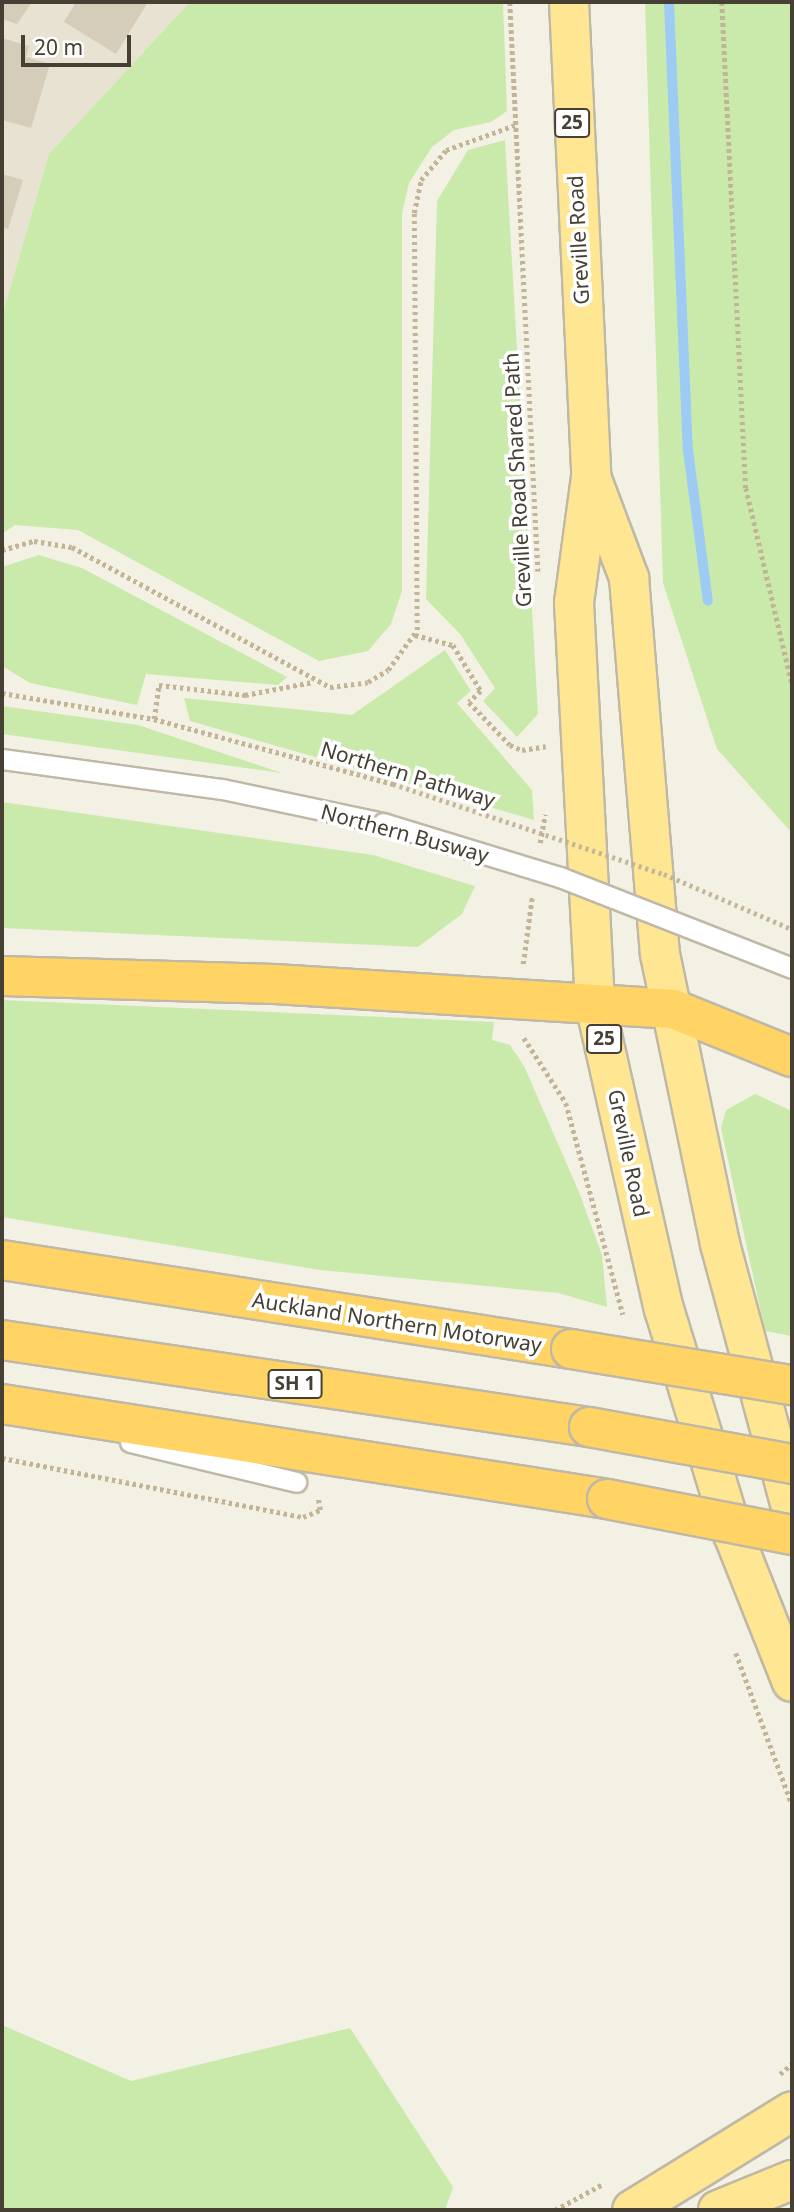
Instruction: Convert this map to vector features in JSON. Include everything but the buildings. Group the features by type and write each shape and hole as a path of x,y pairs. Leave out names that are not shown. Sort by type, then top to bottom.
{"highway":[{"path":"2,976 673,1009 792,1057"},
{"name":"Auckland Northern Motorway","path":"2,1260 792,1385"},
{"name":"SH 1","path":"2,1340 589,1427 792,1464"},
{"path":"2,1404 607,1499 792,1535"}],"main road":[{"name":"Greville Road","path":"569,2 591,477 574,603 595,1004 664,1309 733,1534 792,1682"},
{"name":"Greville Road","path":"591,477 629,578 660,954 720,1244 792,1510"},
{"path":"632,2210 792,2110"},
{"path":"718,2210 792,2180"}],"lane":[{"name":"Northern Busway","path":"2,759 222,789 383,823 559,877 792,968"},
{"path":"2,1410 296,1482"}],"path":[{"name":"Greville Road Shared Path","path":"510,2 538,580"},
{"path":"722,2 746,488 792,684"},
{"path":"2,550 34,541 72,547 314,682 330,687 368,682 404,657 415,635 414,213 421,180 446,150 515,125"},
{"path":"415,635 453,645 481,691 469,702 510,745 522,750 547,746"},
{"path":"154,719 159,685 245,695 314,682"},
{"name":"Northern Pathway","path":"2,693 154,719 393,784 664,874 792,929"},
{"path":"546,732 547,757"},
{"path":"538,859 546,804"},
{"path":"524,954 534,886"},
{"path":"2,1458 303,1517 320,1510 318,1493 296,1482"}],"shaded area":[{"path":"2,2 190,2 49,154 2,316"}],"green space":[{"path":"190,2 503,2 507,111 491,122 454,130 432,147 409,183 402,213 402,591 391,624 368,651 319,661 78,530 15,525 2,534 2,316 49,154"},
{"path":"645,2 792,2 792,833 717,749 663,583"},
{"path":"505,140 538,714 517,737 483,701 495,688 460,634 426,599 437,201 468,150"},
{"path":"39,555 82,568 287,677 278,685 146,674 137,705 30,683 2,666 2,567"},
{"path":"445,650 471,691 457,703 532,790 534,820 190,721 184,698 352,715"},
{"path":"2,706 138,725 282,773 2,734"},
{"path":"2,802 373,855 475,886 462,914 418,947 2,928"},
{"path":"2,1000 494,1022 492,1040 510,1045 524,1066 579,1192 602,1255 607,1307 558,1293 320,1270 2,1217"},
{"path":"755,1094 792,1111 792,1336 765,1331 721,1128 726,1110"},
{"path":"2,2025 131,2081 350,2028 453,2187 445,2210 2,2210"}],"waterway":[{"path":"669,2 688,450 708,601"}]}
